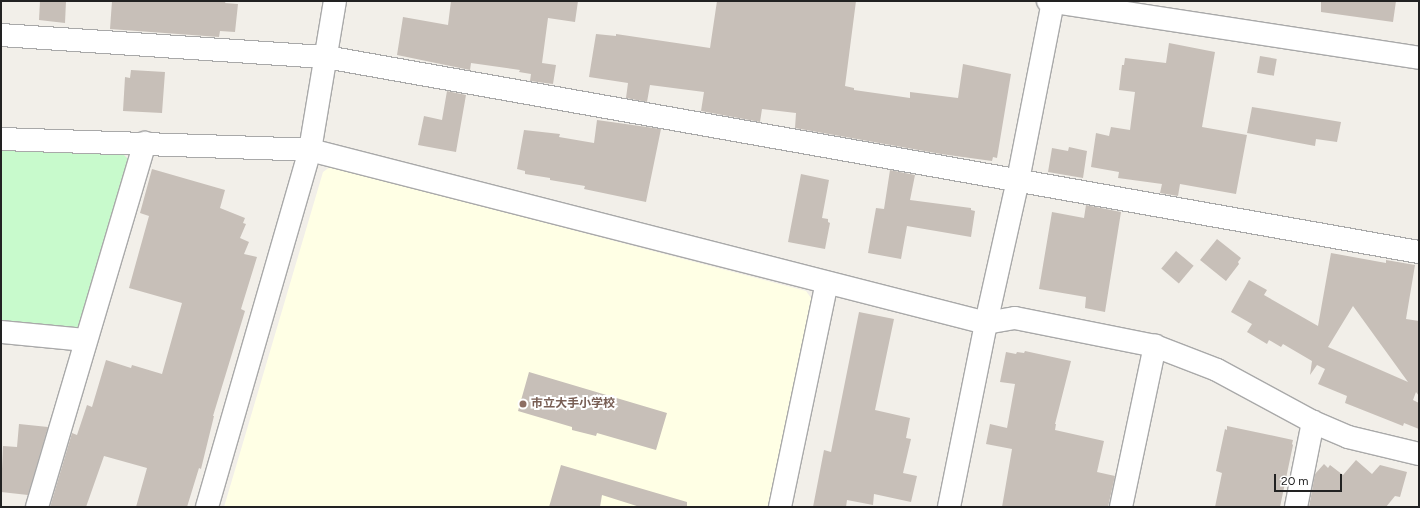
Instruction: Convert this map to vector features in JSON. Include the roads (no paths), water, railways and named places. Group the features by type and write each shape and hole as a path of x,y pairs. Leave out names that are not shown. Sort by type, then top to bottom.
{"street":[{"path":"207,507 310,150 335,1"},
{"path":"949,507 986,323 1018,180 1051,1 1419,58"},
{"path":"1,35 326,57 1419,252"},
{"path":"1,139 310,150 986,323 1015,318 1155,346 1217,370 1312,422 1348,437 1419,454"},
{"path":"37,507 85,340 145,143"},
{"path":"780,507 827,283"},
{"path":"1,332 85,340"},
{"path":"1121,507 1155,346"},
{"path":"1296,507 1312,422"}],"place":[{"name":"市立大手小学校","path":"523,404"}]}
